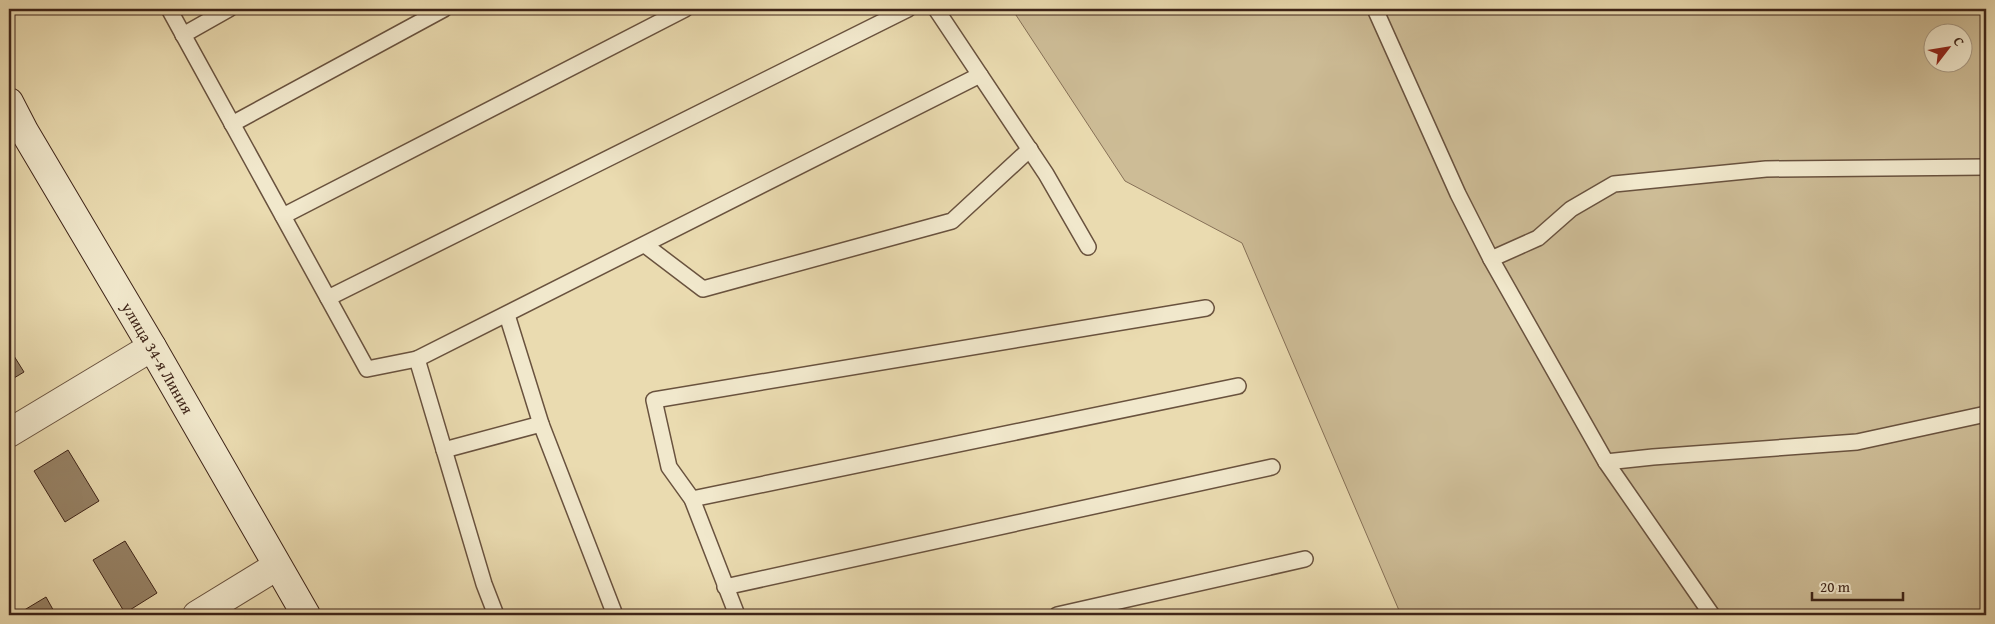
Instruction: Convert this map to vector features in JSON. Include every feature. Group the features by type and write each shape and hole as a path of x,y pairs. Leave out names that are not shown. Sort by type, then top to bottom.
{"main road":[{"name":"улица 34-я Линия","path":"9,102 16,135 152,347 306,615"},
{"path":"9,433 152,347"},
{"path":"197,615 277,566"}],"lane":[{"path":"169,9 367,369 417,360 980,74"},
{"path":"183,35 229,9"},
{"path":"232,124 444,9"},
{"path":"283,216 685,9"},
{"path":"328,298 908,9"},
{"path":"936,9 1030,149 1088,246"},
{"path":"1375,9 1458,194 1491,259 1606,462 1712,615"},
{"path":"645,245 703,289 952,221 1030,149"},
{"path":"1491,259 1538,238 1571,209 1614,184 1766,169 1986,167"},
{"path":"736,615 692,500 669,467 654,400 1206,308"},
{"path":"507,315 541,424 615,615"},
{"path":"417,360 484,584 496,615"},
{"path":"692,500 1238,386"},
{"path":"1606,462 1857,442 1986,414"},
{"path":"444,450 541,424"},
{"path":"725,587 1272,466"},
{"path":"1057,615 1305,559"}],"shaded area":[{"path":"1012,9 1986,9 1986,615 1401,615 1242,243 1125,181"}],"building":[{"path":"9,348 24,372 9,381"},
{"path":"68,450 99,501 65,522 34,471"},
{"path":"125,541 157,593 125,613 93,560"},
{"path":"46,597 56,615 16,615"}]}
